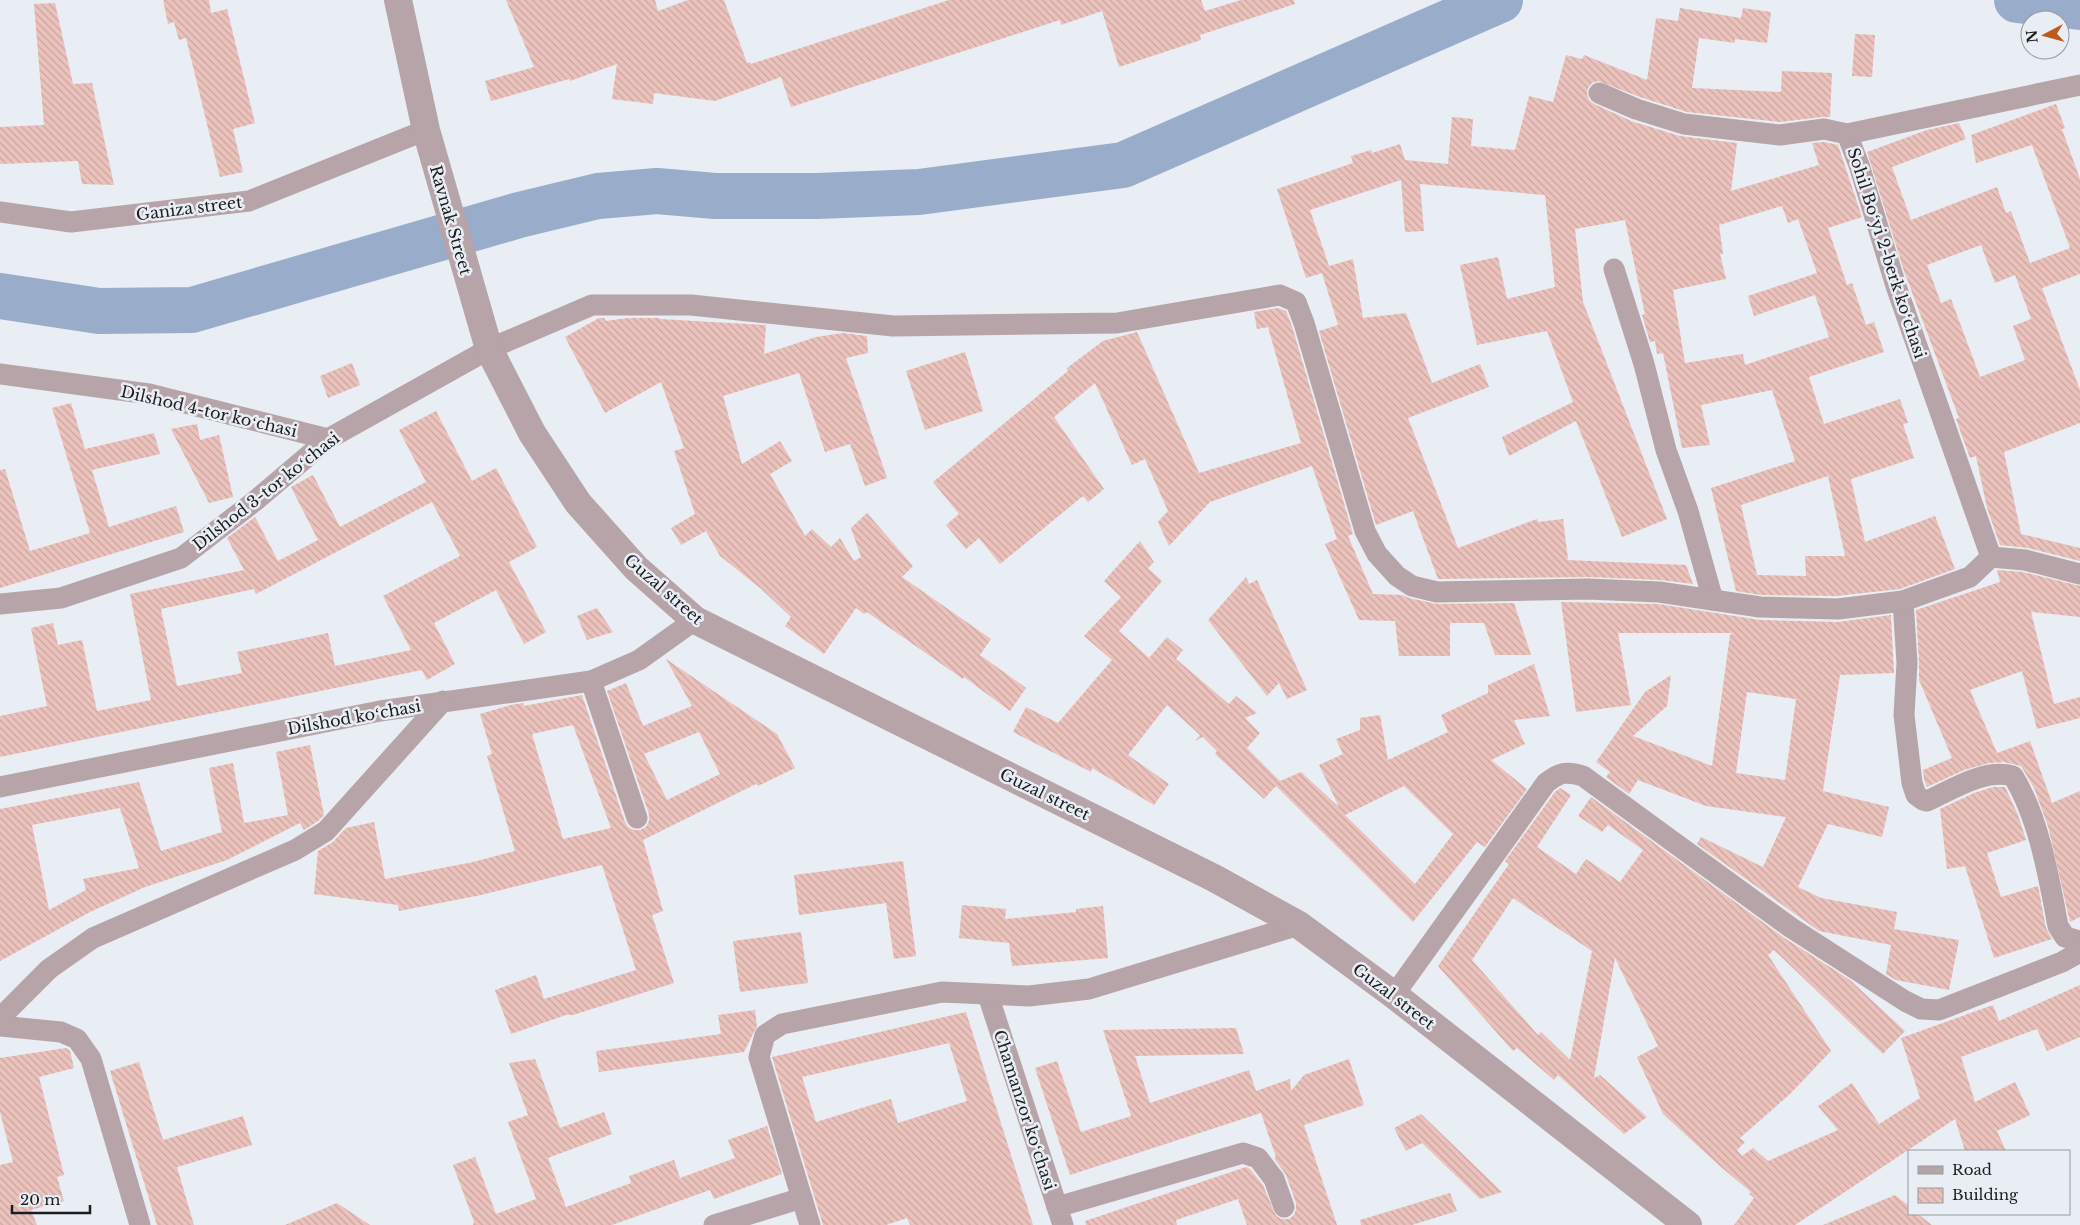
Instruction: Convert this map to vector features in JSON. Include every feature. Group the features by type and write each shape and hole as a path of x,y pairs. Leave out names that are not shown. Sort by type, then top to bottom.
{"street":[{"name":"Ravnak Street","path":"398,0 426,130 476,309"},
{"path":"1847,134 2080,85"},
{"name":"Sohil Boʻyi 2-berk koʻchasi","path":"1599,93 1636,109 1684,124 1780,136 1824,129 1847,134 1859,165 1896,286 1991,557"},
{"name":"Ganiza street","path":"0,212 71,222 249,201 426,130"},
{"path":"1614,269 1644,364 1666,450 1688,511 1713,600"},
{"name":"Dilshod 3-tor koʻchasi","path":"0,604 61,598 181,558 255,501 328,439 489,349 592,305 691,305 892,326 1109,323 1280,294 1296,302 1304,323 1365,532 1376,554 1404,581 1412,586 1437,592 1588,589 1659,592 1760,607 1838,610 1902,601 1970,577 1991,557"},
{"name":"Guzal street","path":"476,309 489,349 532,433 578,503 636,568 695,620 1205,874 1299,925 1394,995 1688,1225"},
{"name":"Dilshod 4-tor koʻchasi","path":"0,374 149,394 328,439"},
{"path":"1991,557 2026,560 2080,574"},
{"path":"1902,601 1907,663 1904,715 1912,783 1916,795 1927,801 1982,777 2002,773 2013,776 2023,793 2035,828 2058,926 2065,937 2080,941"},
{"name":"Dilshod koʻchasi","path":"0,787 380,711 591,681 639,660 695,620"},
{"path":"591,681 637,818"},
{"path":"0,1018 49,969 93,938 296,850 326,831 443,701"},
{"path":"1394,995 1546,783 1555,775 1570,772 1583,776 1790,927 1905,1001 1921,1009 1939,1010 2062,962 2080,952"},
{"path":"810,1225 759,1058 764,1035 782,1024 942,992 1029,996 1089,989 1299,925"},
{"name":"Chamanzor koʻchasi","path":"988,995 1060,1216"},
{"path":"0,1026 61,1032 77,1039 91,1059 140,1225"},
{"path":"1060,1216 1243,1153 1258,1158 1263,1164 1274,1179 1284,1207"},
{"path":"714,1225 802,1198"}],"building":[{"path":"163,0 209,0 211,13 227,9 255,123 233,129 243,172 220,177 186,38 179,40 174,22 168,24"},
{"path":"506,0 655,0 658,11 688,0 724,0 747,63 750,62 751,64 949,0 1201,0 1205,11 1241,0 1294,0 1295,4 1200,35 1201,40 1119,67 1102,11 1061,25 1060,20 791,107 781,77 715,101 654,93 653,104 612,99 617,64 570,81 569,79 491,101 485,81 534,67"},
{"path":"55,3 73,84 92,83 114,185 82,184 78,161 0,164 0,127 44,125 34,4"},
{"path":"1680,8 1741,18 1743,8 1771,12 1767,43 1735,39 1735,43 1699,38 1692,88 1781,92 1782,71 1832,73 1830,117 1780,122 1687,112 1598,81 1592,83 1588,88 1589,100 1631,121 1680,136 1737,143 1731,191 1819,165 1812,143 1824,142 1838,145 1862,217 1828,228 1847,285 1852,283 1866,325 1874,322 1884,352 1809,377 1824,424 1900,399 1908,423 1903,424 1914,458 1851,479 1865,542 1935,516 1955,569 1900,589 1837,596 1761,595 1736,591 1711,488 1795,461 1772,390 1701,405 1710,445 1682,448 1663,353 1657,354 1655,341 1650,342 1642,315 1645,314 1625,220 1575,229 1583,302 1667,519 1622,537 1576,421 1509,456 1502,437 1573,402 1547,331 1477,345 1460,265 1498,257 1507,299 1555,287 1545,195 1420,184 1424,231 1405,232 1401,180 1310,210 1329,266 1353,259 1363,318 1406,313 1432,383 1480,364 1489,387 1408,418 1458,548 1537,519 1538,522 1563,519 1568,559 1566,560 1686,565 1693,584 1660,580 1589,577 1438,579 1413,511 1376,525 1319,331 1338,325 1322,273 1306,278 1277,189 1353,163 1351,156 1371,150 1372,153 1400,144 1405,160 1448,164 1452,117 1473,119 1471,146 1515,150 1529,96 1553,102 1566,55 1582,59 1584,55 1647,80 1656,18 1678,21","holes":["1782,206 1788,223 1798,219 1817,273 1748,296 1754,316 1815,295 1829,337 1745,365 1743,354 1685,363 1673,290 1726,279 1720,254 1723,254 1719,225","1828,476 1845,556 1805,556 1806,576 1757,575 1741,505"]},
{"path":"1855,34 1875,35 1872,77 1852,76"},
{"path":"2056,104 2065,128 2062,129 2080,179 2080,274 2042,288 2080,390 2080,423 2004,452 2021,534 2080,548 2080,561 2028,548 2000,545 1987,508 1976,456 1970,458 1956,419 1959,418 1904,271 1867,152 1927,130 1959,123 1966,139 1892,167 1911,220 1997,187 2006,213 2011,211 2030,263 2070,248 2032,145 1976,163 1971,135","holes":["1981,245 1995,283 2015,275 2031,319 2013,326 2025,360 1980,377 1951,299 1941,303 1927,265"]},
{"path":"1278,308 1286,311 1292,326 1353,534 1348,536 1373,594 1402,595 1437,604 1514,603 1531,655 1495,655 1484,623 1450,623 1450,656 1399,656 1395,621 1359,620 1325,544 1337,539 1312,466 1210,502 1169,546 1158,522 1168,511 1145,459 1132,465 1095,383 1054,417 1104,489 1088,502 1083,496 1000,564 979,538 966,549 946,525 959,514 933,482 1068,371 1067,368 1103,341 1137,332 1199,473 1301,443 1268,327 1257,329 1254,312"},
{"path":"599,318 604,318 606,321 628,318 659,318 766,325 764,354 816,337 843,333 867,336 868,353 846,358 887,478 865,486 850,444 825,452 799,373 723,396 742,464 780,441 792,461 770,474 805,536 812,529 831,547 840,538 854,561 861,557 851,528 867,513 913,566 902,577 991,639 980,655 1026,688 1010,711 964,677 963,679 867,612 864,614 856,608 824,654 785,626 791,617 760,588 720,556 706,531 681,545 671,528 695,514 674,451 684,448 661,382 605,413 565,337"},
{"path":"965,352 983,411 925,430 906,371"},
{"path":"352,363 360,385 328,398 320,376"},
{"path":"71,403 85,449 154,433 160,454 92,470 109,527 176,506 184,532 0,588 0,470 5,469 30,551 90,533 52,408"},
{"path":"436,411 472,481 496,468 537,547 509,562 546,632 524,644 496,590 434,623 455,664 427,680 422,670 0,757 0,716 47,706 31,628 53,623 58,645 82,640 97,711 151,700 130,594 244,570 227,538 255,517 278,561 318,540 291,487 313,475 340,527 426,482 399,430","holes":["432,502 460,556 383,596 411,650 335,666 328,633 237,652 242,673 177,686 161,609 254,589 256,594"]},
{"path":"197,424 200,440 219,435 233,497 209,503 171,429"},
{"path":"1140,541 1154,562 1148,568 1162,581 1119,631 1149,658 1167,637 1183,650 1176,659 1229,704 1236,696 1257,713 1245,718 1260,733 1247,748 1280,781 1301,772 1339,807 1319,765 1343,754 1336,739 1360,730 1360,718 1380,715 1388,760 1448,732 1441,715 1488,693 1488,685 1534,664 1550,716 1514,720 1525,744 1491,760 1527,789 1485,847 1477,842 1413,922 1276,786 1264,799 1215,754 1217,751 1203,737 1195,741 1200,735 1167,705 1128,755 1169,784 1154,805 1092,768 1091,772 1013,732 1026,707 1058,723 1112,660 1084,636 1121,597 1104,581","holes":["1404,786 1453,834 1415,884 1345,815"]},
{"path":"1997,570 2023,572 2080,586 2080,617 2031,612 2054,704 2080,697 2080,718 2037,729 2022,671 1970,690 1997,753 2030,741 2052,803 2080,791 2080,917 2070,922 2048,826 2034,788 2021,766 2004,762 1989,763 1964,770 1927,787 1924,780 1923,770 1952,758 1919,680 1916,610 2000,582"},
{"path":"1246,577 1249,584 1257,580 1307,690 1287,699 1279,683 1267,696 1208,620"},
{"path":"1561,602 1658,604 1760,620 1838,622 1891,615 1894,673 1840,675 1823,791 1889,807 1882,837 1828,824 1798,887 1821,898 1897,912 1894,929 1959,940 1949,990 1896,980 1886,974 1891,945 1819,931 1697,844 1701,837 1763,867 1786,817 1706,806 1638,780 1629,794 1606,777 1610,772 1596,762 1645,692 1671,675 1667,706 1633,736 1712,766 1730,635 1733,633 1618,633 1631,705 1576,712","holes":["1747,692 1796,699 1785,780 1736,773"]},
{"path":"597,608 613,632 587,640 577,616"},
{"path":"666,659 777,734 795,768 758,786 756,784 643,840 663,911 652,915 674,983 573,1015 566,1015 511,1034 495,990 536,975 544,999 636,970 602,865 481,895 399,911 398,905 314,894 318,851 333,842 346,828 374,822 385,879 473,862 515,851 487,756 492,754 480,714 511,705 523,703 524,706 582,695 625,822 628,827 640,830 646,827 649,821 649,814 607,691 626,683 643,726 692,706","holes":["573,725 611,828 563,839 532,734","699,732 720,774 667,800 644,754"]},
{"path":"310,745 324,815 318,821 304,830 300,823 227,860 145,887 90,912 0,961 0,809 139,782 161,851 222,832 209,768 233,763 244,823 288,815 276,752","holes":["120,808 139,868 83,879 86,890 49,910 32,825"]},
{"path":"1993,787 2005,787 2018,815 2026,840 1987,853 2001,897 2038,886 2046,928 2052,939 1994,958 1965,866 1947,869 1940,809 1974,793"},
{"path":"1560,788 1571,795 1537,847 1576,874 1586,859 1620,882 1643,850 1608,825 1602,832 1578,816 1591,797 1783,937 1850,980 1905,1031 1883,1054 1774,950 1768,955 1831,1051 1790,1094 1740,1138 1745,1142 1737,1150 1742,1156 1753,1148 1768,1161 1838,1130 1818,1106 1852,1083 1879,1124 1920,1098 1901,1038 1993,1005 1999,1021 2080,985 2080,1037 2047,1051 2037,1029 1961,1057 1975,1102 2015,1082 2030,1115 1997,1131 2006,1150 1965,1150 1955,1119 1795,1225 1734,1225 1754,1198 1749,1194 1751,1192 1663,1114 1637,1057 1658,1046 1615,958 1594,1078 1600,1075 1647,1117 1624,1134 1558,1075 1554,1080 1517,1048 1513,1051 1438,966 1509,864 1505,861 1555,792","holes":["1513,898 1592,951 1570,1060 1541,1032 1538,1035 1472,960"]},
{"path":"903,861 916,956 894,959 886,903 799,915 794,875"},
{"path":"962,905 1006,909 1005,919 1076,912 1076,909 1103,906 1108,958 1012,966 1009,943 959,938"},
{"path":"801,932 808,983 740,992 733,941"},
{"path":"755,1010 757,1026 744,1052 599,1072 596,1051 721,1034 718,1015"},
{"path":"966,1012 1033,1225 910,1225 907,1218 886,1225 823,1225 772,1057","holes":["949,1043 967,1101 898,1123 891,1099 816,1122 802,1077"]},
{"path":"1236,1028 1244,1054 1135,1056 1150,1103 1249,1070 1256,1091 1290,1079 1291,1091 1304,1075 1349,1059 1364,1105 1304,1125 1337,1225 1247,1225 1238,1199 1176,1220 1177,1225 1086,1225 1085,1221 1246,1167 1250,1169 1263,1185 1276,1216 1282,1219 1289,1219 1294,1215 1296,1203 1286,1175 1274,1158 1276,1157 1261,1113 1070,1175 1035,1068 1057,1061 1081,1132 1131,1116 1103,1030"},
{"path":"66,1048 70,1051 74,1068 39,1077 64,1175 57,1177 64,1201 31,1210 37,1225 0,1225 0,1165 13,1162 0,1112 0,1058"},
{"path":"535,1059 560,1128 604,1112 612,1134 548,1158 566,1207 631,1183 629,1176 674,1160 680,1178 735,1158 728,1140 767,1126 782,1174 714,1199 710,1190 612,1225 473,1225 474,1222 453,1165 475,1157 496,1214 536,1199 508,1122 528,1115 509,1063"},
{"path":"139,1062 163,1140 243,1116 252,1145 177,1167 194,1225 157,1225 110,1071"},
{"path":"1421,1114 1502,1192 1480,1199 1422,1143 1406,1151 1394,1128"},
{"path":"1450,1193 1457,1211 1412,1225 1361,1225 1360,1220"},
{"path":"1895,1195 1908,1205 1908,1215 1919,1215 1932,1225 1823,1225"},
{"path":"337,1203 370,1225 285,1225"}],"waterway":[{"path":"0,296 99,311 192,310 519,215 598,196 657,191 715,196 817,196 919,192 1123,165 1500,0"},
{"path":"2017,0 2080,7"}]}
